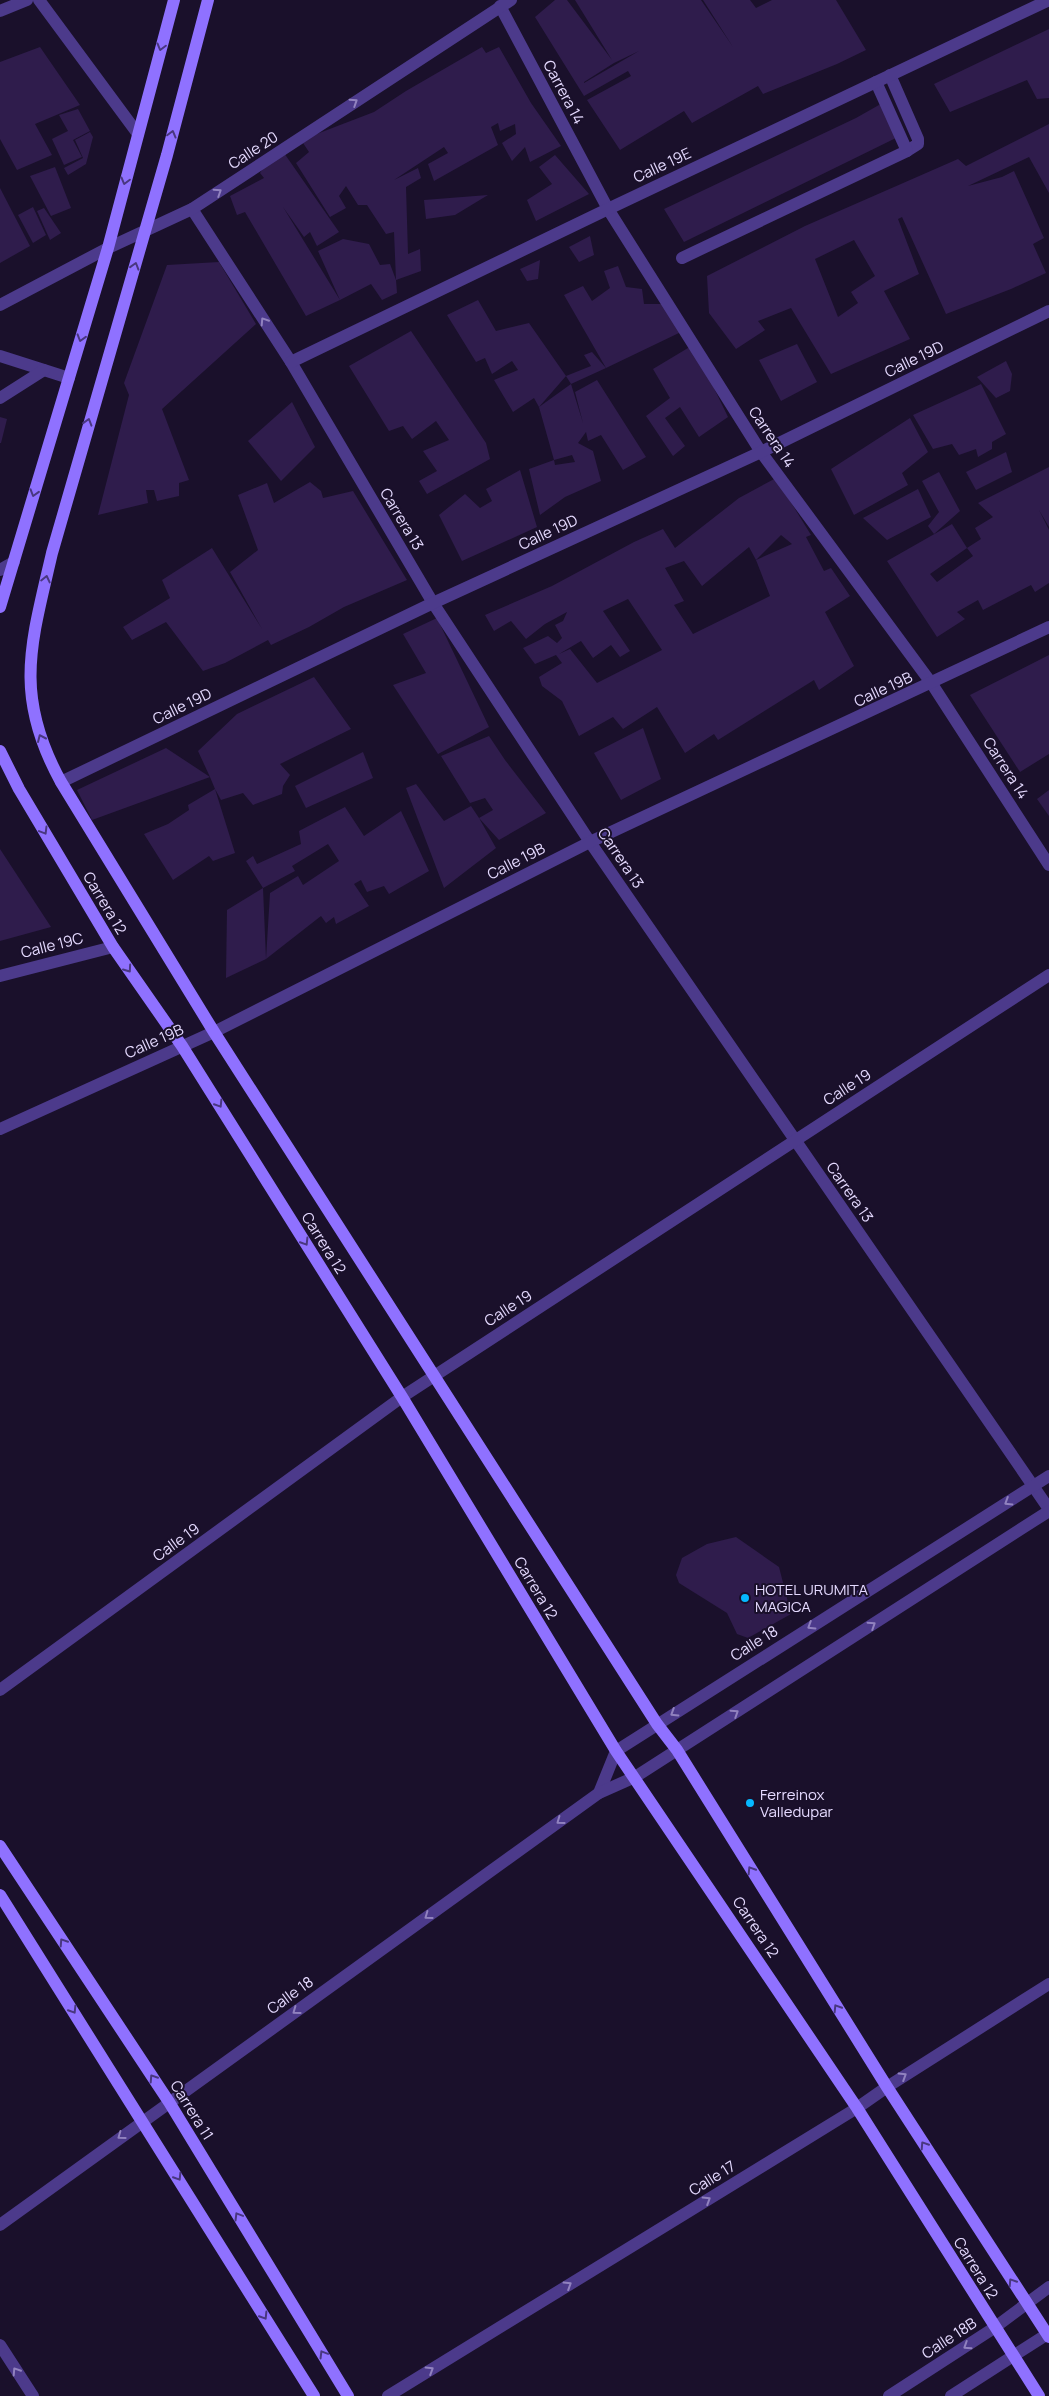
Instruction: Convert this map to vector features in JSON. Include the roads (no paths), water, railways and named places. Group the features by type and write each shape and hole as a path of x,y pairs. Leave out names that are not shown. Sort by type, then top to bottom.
{"street":[{"path":"0,12 27,0"},
{"path":"39,0 138,134"},
{"path":"0,607 108,248 174,0"},
{"name":"Carrera 12","path":"208,0 145,232 65,502 40,604 29,674 32,711 50,762 214,1032 657,1724 676,1750 886,2087 1048,2334"},
{"name":"Calle 19E","path":"291,362 1048,0"},
{"name":"Calle 20","path":"0,305 108,248 192,209 506,3"},
{"name":"Carrera 14","path":"506,3 608,209 761,452 932,684 1049,865"},
{"path":"682,258 907,151 918,144 918,138 890,75"},
{"path":"876,82 907,151"},
{"name":"Carrera 13","path":"192,209 291,362 433,603 590,842 1034,1485 1049,1510"},
{"name":"Calle 19D","path":"61,782 433,603 761,452 1049,311"},
{"path":"0,356 69,378"},
{"path":"0,398 44,370"},
{"path":"0,570 14,562"},
{"name":"Calle 19B","path":"0,1129 214,1032 590,842 932,684 1049,627"},
{"name":"Carrera 12","path":"0,751 19,789 112,947 182,1046 402,1397 616,1751 857,2108 994,2328 1039,2396"},
{"name":"Calle 19C","path":"0,976 112,947"},
{"name":"Calle 19","path":"0,1690 402,1397 1049,975"},
{"name":"Calle 18","path":"616,1751 1049,1476"},
{"name":"Calle 18","path":"0,2225 599,1793 635,1777 1049,1510"},
{"path":"599,1793 616,1751"},
{"name":"Carrera 11","path":"0,1846 169,2102 348,2396"},
{"path":"0,1895 314,2396"},
{"name":"Calle 17","path":"388,2396 857,2108 886,2087 1049,1984"},
{"name":"Calle 18B","path":"889,2396 994,2328 1049,2287"},
{"path":"951,2396 1048,2334"},
{"path":"0,2345 32,2396"}],"place":[{"name":"HOTEL URUMITA MAGICA","path":"745,1598"},
{"name":"Ferreinox Valledupar","path":"750,1803"}]}
